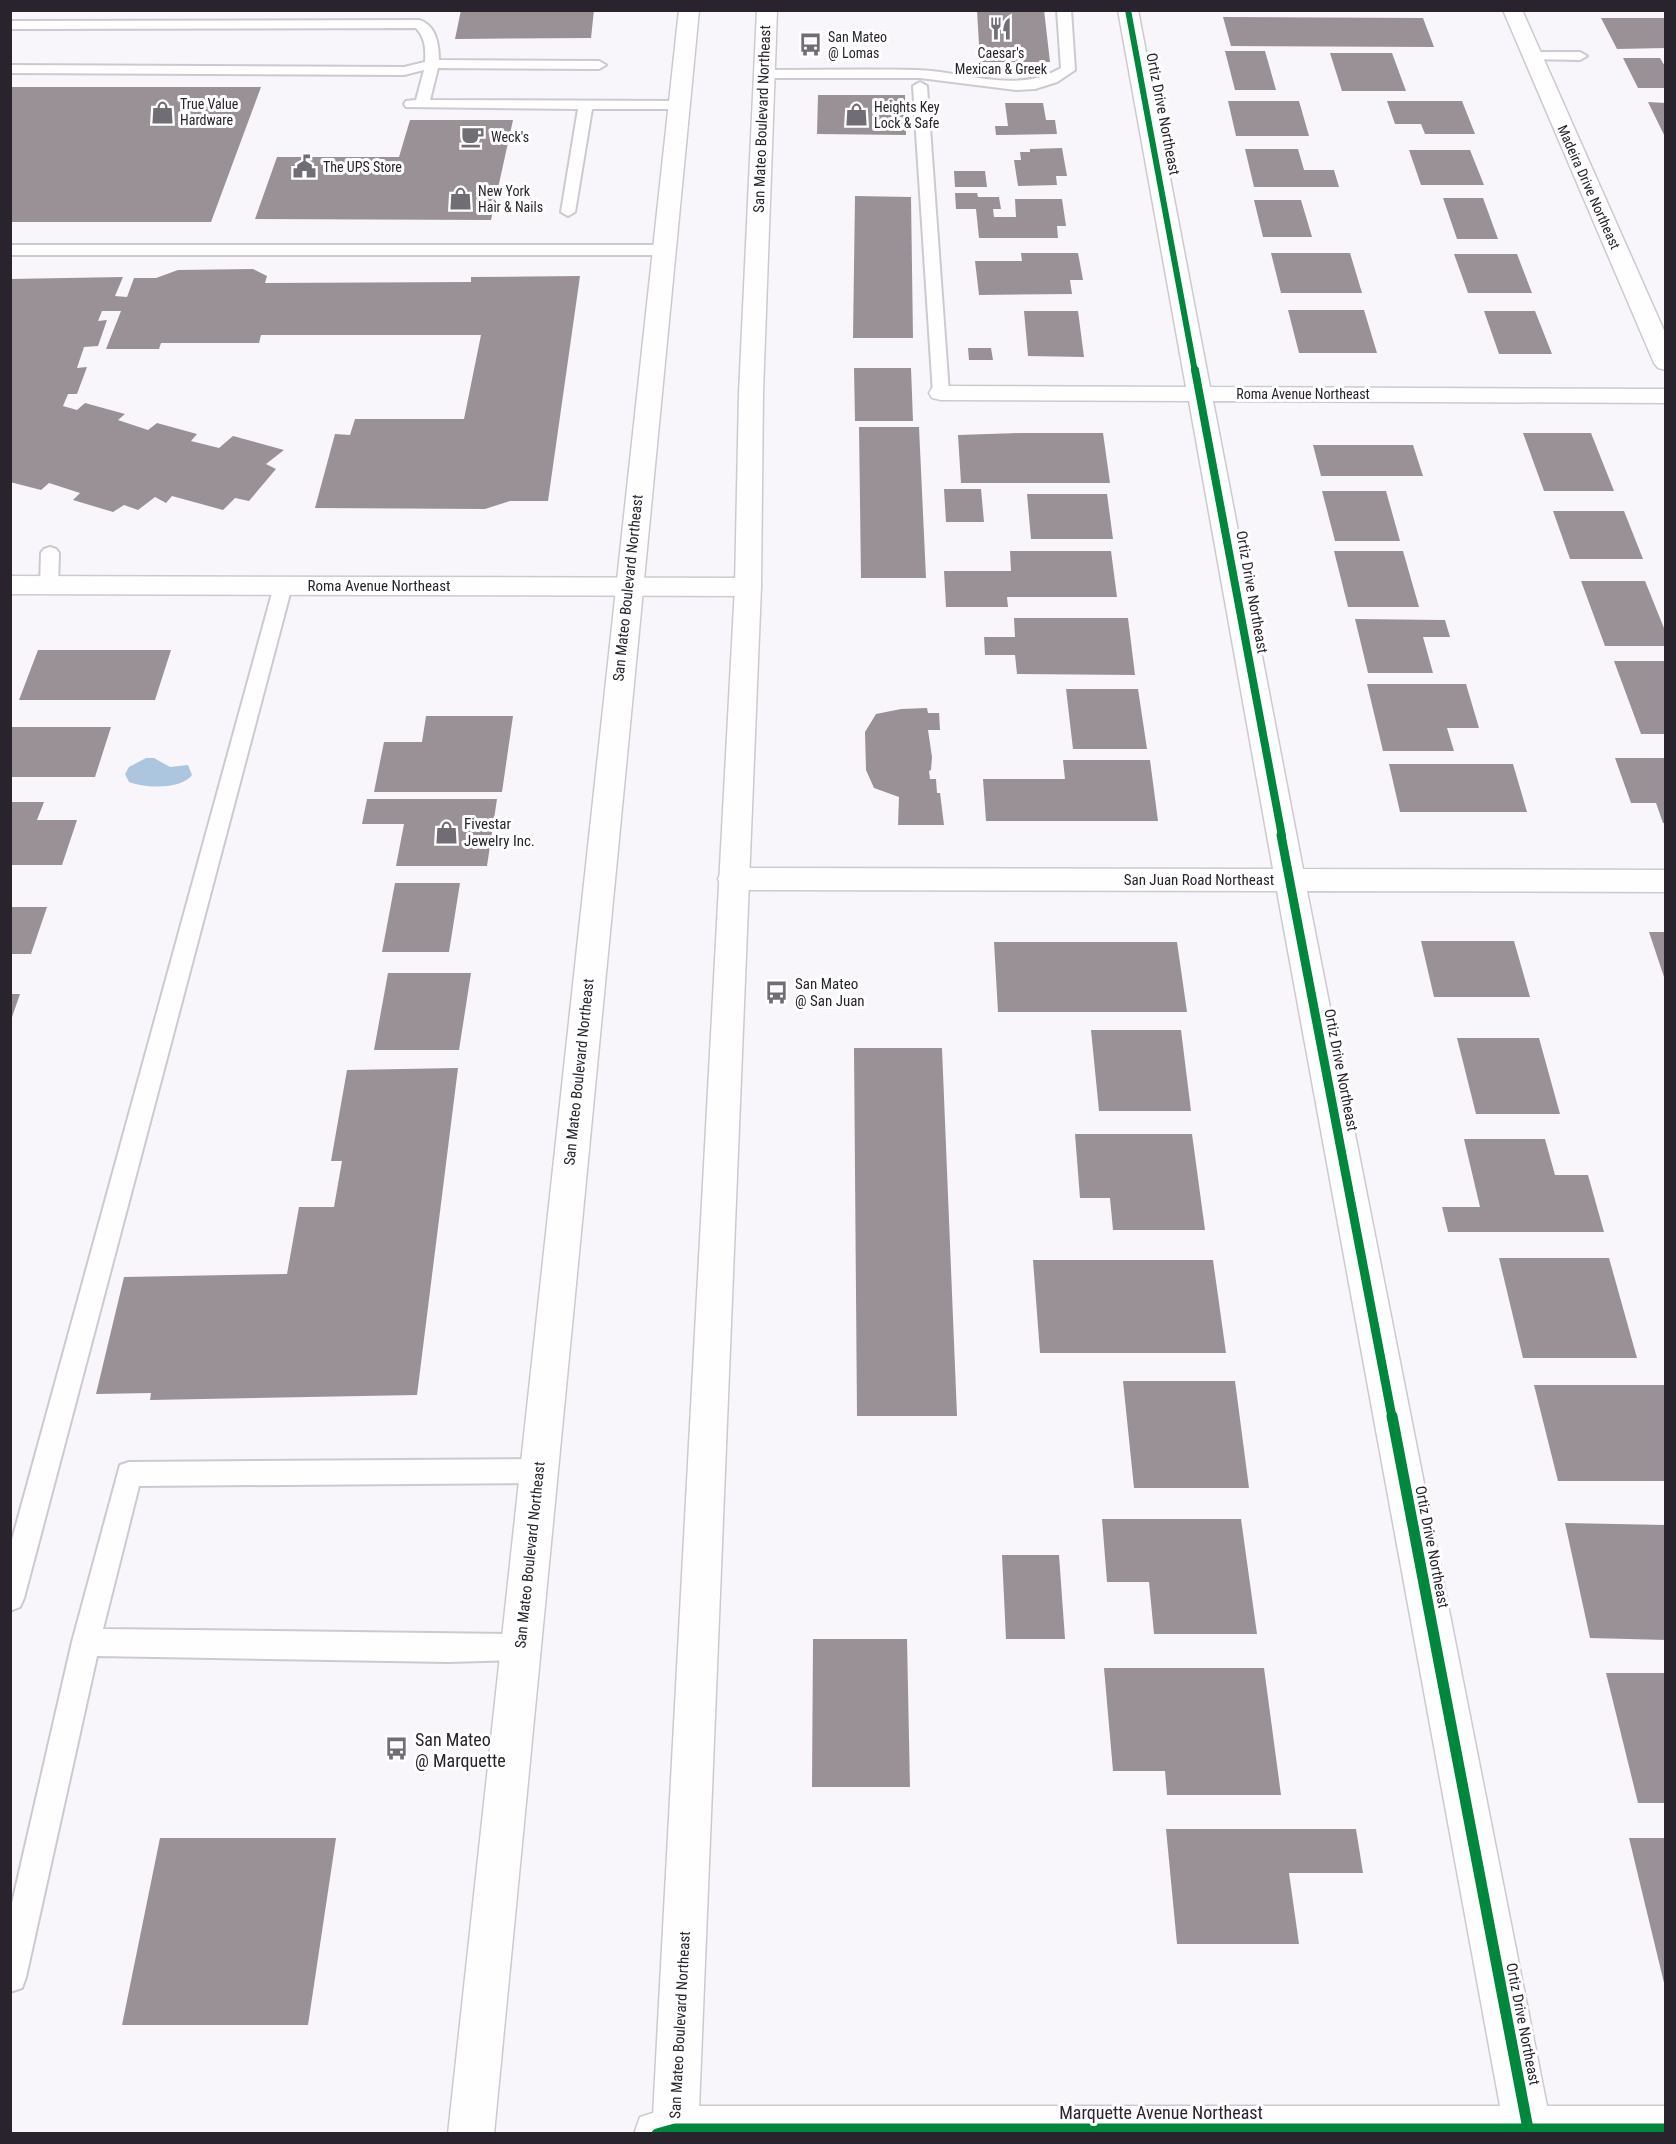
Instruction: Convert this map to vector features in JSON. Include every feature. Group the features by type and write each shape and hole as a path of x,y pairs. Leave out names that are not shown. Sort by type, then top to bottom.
{"street":[{"name":"San Mateo Boulevard Northeast","path":"471,2133 628,586 689,10"},
{"name":"San Mateo Boulevard Northeast","path":"669,2132 748,587 751,393 767,10"},
{"name":"Ortiz Drive Northeast","path":"1128,10 1290,881 1528,2131"},
{"name":"Madeira Drive Northeast","path":"1512,10 1665,363"},
{"name":"Roma Avenue Northeast","path":"941,393 1665,396"},
{"name":"Roma Avenue Northeast","path":"10,585 748,587"},
{"name":"San Juan Road Northeast","path":"734,879 1665,881"},
{"name":"Marquette Avenue Northeast","path":"669,2132 1665,2129"}],"lane":[{"path":"135,25 142,10"},
{"path":"764,74 924,74 990,84 1035,84 1056,79 1068,70 1064,10"},
{"path":"10,25 420,24 426,29 431,40 432,64 417,104 679,105"},
{"path":"1532,56 1580,56"},
{"path":"10,69 404,71 432,64 599,65"},
{"path":"921,86 941,393"},
{"path":"568,212 586,104"},
{"path":"10,250 663,250"},
{"path":"49,586 50,553"},
{"path":"10,1598 283,586"},
{"path":"11,1977 86,1642 129,1474 538,1471"},
{"path":"86,1642 520,1647"}],"water":[{"path":"146,758 154,758 170,767 188,765 192,775 180,783 162,786 144,786 129,782 125,774 129,767"}],"building":[{"path":"461,10 594,10 591,38 455,39"},
{"path":"977,10 1044,10 1050,62 980,62"},
{"path":"1223,17 1423,18 1434,47 1231,46"},
{"path":"1601,18 1666,18 1666,48 1617,49"},
{"path":"1225,51 1265,51 1276,90 1235,90"},
{"path":"1330,53 1392,53 1406,91 1342,91"},
{"path":"1623,58 1660,58 1666,68 1666,88 1638,88"},
{"path":"10,87 261,87 211,222 10,222"},
{"path":"818,95 905,95 906,135 817,134"},
{"path":"1228,101 1299,101 1309,136 1236,136"},
{"path":"1387,101 1462,101 1475,134 1425,134 1421,124 1395,124"},
{"path":"1648,102 1666,103 1666,139"},
{"path":"1005,103 1043,103 1046,120 1055,120 1057,134 996,135 995,126 1008,126"},
{"path":"410,120 513,120 491,220 255,219 277,157 399,157"},
{"path":"1062,148 1067,176 1056,176 1057,185 1018,186 1014,160 1021,160 1020,152 1030,152 1030,149"},
{"path":"1245,149 1298,149 1304,170 1334,170 1339,187 1254,187"},
{"path":"1409,150 1470,150 1484,185 1421,185"},
{"path":"954,171 985,171 987,187 955,187"},
{"path":"955,193 977,193 978,197 999,197 1001,209 993,209 994,217 1016,217 1015,199 1062,199 1066,226 1057,226 1058,238 979,238 976,209 956,209"},
{"path":"855,196 911,197 913,338 853,338"},
{"path":"1443,198 1483,198 1498,239 1457,239"},
{"path":"1254,200 1301,200 1312,237 1263,237"},
{"path":"1021,253 1078,253 1083,280 1070,280 1072,294 979,295 975,261 1022,261"},
{"path":"1271,253 1350,253 1362,293 1281,293"},
{"path":"1454,254 1517,254 1532,293 1468,293"},
{"path":"253,269 267,276 265,283 471,282 471,277 580,276 548,501 510,501 485,509 315,508 335,434 350,435 355,419 464,419 481,335 261,335 259,343 161,343 159,349 106,349 121,311 102,311 98,321 107,320 98,346 84,347 77,368 87,367 77,394 68,394 63,406 77,410 85,403 125,414 118,420 148,430 157,423 197,434 191,441 219,448 233,436 284,450 266,464 276,469 249,501 235,498 223,510 172,496 166,503 155,497 138,510 124,505 113,512 73,500 80,493 49,483 41,490 10,482 10,279 123,277 115,296 127,297 134,278 156,278 178,270"},
{"path":"1288,310 1364,310 1377,353 1299,353"},
{"path":"1024,311 1078,311 1084,357 1028,356"},
{"path":"1484,311 1535,311 1552,354 1499,354"},
{"path":"968,348 991,348 993,360 969,360"},
{"path":"854,368 911,368 913,421 855,421"},
{"path":"859,427 919,427 926,578 861,578"},
{"path":"1103,433 1110,483 961,483 958,435"},
{"path":"1523,433 1591,433 1614,491 1544,491"},
{"path":"1313,445 1413,445 1423,476 1321,476"},
{"path":"944,489 981,489 984,522 946,522"},
{"path":"1322,491 1386,491 1400,541 1335,541"},
{"path":"1027,494 1107,494 1113,539 1031,539"},
{"path":"1553,511 1624,511 1643,559 1570,559"},
{"path":"1010,551 1111,551 1117,597 1007,597 1008,607 946,607 944,571 1011,571"},
{"path":"1334,551 1403,551 1419,607 1348,607"},
{"path":"1581,581 1645,581 1666,633 1666,646 1605,646"},
{"path":"1014,618 1128,618 1135,675 1017,674 1015,655 985,655 984,637 1015,637"},
{"path":"1355,619 1445,620 1450,637 1423,637 1433,673 1368,673"},
{"path":"38,650 171,650 155,700 19,700"},
{"path":"1614,661 1666,661 1666,734 1641,734"},
{"path":"1367,684 1466,684 1479,728 1447,728 1454,751 1383,751"},
{"path":"1066,689 1138,689 1147,749 1073,749"},
{"path":"927,708 928,713 939,713 940,730 928,730 932,757 929,771 930,779 936,779 937,793 940,793 944,825 898,825 899,797 874,788 866,770 865,732 876,714 901,709"},
{"path":"426,716 513,716 502,792 374,792 384,742 422,742"},
{"path":"10,727 111,727 95,777 10,777"},
{"path":"1615,758 1666,758 1666,823 1663,823 1656,803 1631,803"},
{"path":"1063,760 1150,760 1158,821 986,821 983,779 1065,779"},
{"path":"1389,764 1513,764 1527,812 1400,812"},
{"path":"367,799 497,799 487,866 396,866 404,824 362,824"},
{"path":"10,802 44,802 37,820 77,820 62,865 10,865"},
{"path":"395,883 460,883 449,952 382,952"},
{"path":"10,907 47,907 31,954 10,954"},
{"path":"1649,932 1666,932 1666,980 1665,980"},
{"path":"1421,941 1514,941 1530,997 1434,997"},
{"path":"994,942 1177,942 1187,1012 998,1012"},
{"path":"388,973 471,973 459,1050 374,1050"},
{"path":"10,994 20,994 11,1020 10,1020"},
{"path":"1091,1030 1181,1030 1191,1111 1099,1111"},
{"path":"1457,1038 1539,1038 1560,1114 1476,1114"},
{"path":"854,1048 942,1048 957,1416 857,1416"},
{"path":"458,1068 417,1395 150,1400 151,1393 96,1394 124,1277 287,1274 299,1207 334,1207 342,1161 331,1161 347,1070"},
{"path":"1075,1134 1192,1134 1205,1230 1113,1230 1110,1198 1080,1198"},
{"path":"1464,1139 1545,1139 1555,1175 1588,1175 1604,1232 1448,1232 1442,1207 1480,1207"},
{"path":"1499,1258 1609,1258 1637,1358 1523,1358"},
{"path":"1033,1260 1213,1260 1226,1353 1040,1353"},
{"path":"1123,1381 1235,1381 1249,1488 1134,1488"},
{"path":"1534,1385 1666,1385 1666,1481 1558,1481"},
{"path":"1102,1519 1241,1519 1257,1634 1154,1634 1149,1582 1107,1582"},
{"path":"1565,1523 1666,1525 1666,1640 1590,1638"},
{"path":"1002,1555 1059,1555 1065,1639 1006,1639"},
{"path":"813,1639 907,1639 910,1787 812,1787"},
{"path":"1104,1668 1264,1668 1281,1795 1167,1795 1165,1771 1113,1771"},
{"path":"1606,1673 1666,1673 1666,1803 1638,1803"},
{"path":"1166,1829 1356,1829 1363,1873 1289,1873 1299,1944 1177,1944"},
{"path":"160,1838 336,1838 308,2025 122,2025"},
{"path":"1629,1838 1666,1838 1666,1987 1665,1987"}],"cycle path":[{"path":"1128,10 1290,881 1529,2134"},
{"path":"657,2134 675,2129 1666,2129"}],"place":[{"name":"Caesar's Mexican & Greek","path":"1001,29"},
{"name":"San Mateo @ Lomas","path":"810,45"},
{"name":"True Value Hardware","path":"162,112"},
{"name":"Heights Key Lock & Safe","path":"856,115"},
{"name":"Weck's","path":"473,137"},
{"name":"The UPS Store","path":"305,167"},
{"name":"New York Hair & Nails","path":"460,199"},
{"name":"Fivestar Jewelry Inc.","path":"446,833"},
{"name":"San Mateo @ San Juan","path":"777,993"},
{"name":"San Mateo @ Marquette","path":"397,1749"}]}
